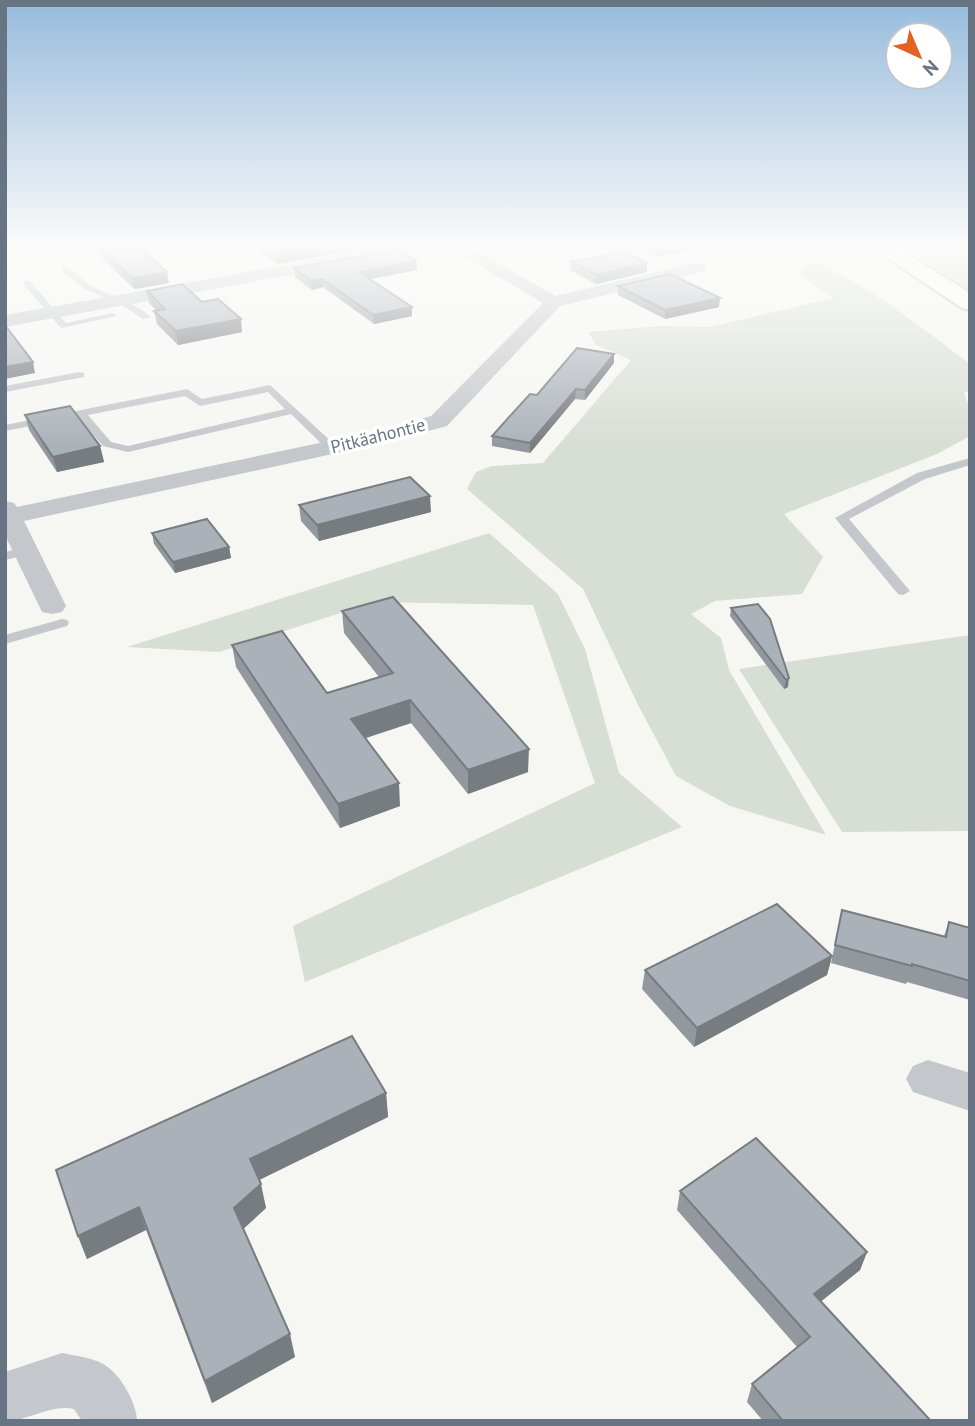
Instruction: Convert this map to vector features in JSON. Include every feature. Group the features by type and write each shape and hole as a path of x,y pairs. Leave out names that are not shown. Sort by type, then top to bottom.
{"street":[{"path":"5,321 42,315"},
{"name":"Pitkäahontie","path":"7,512 331,447 439,421 542,315"},
{"path":"7,512 16,553 57,615"},
{"path":"928,1079 970,1093"},
{"path":"5,1399 62,1380 90,1386 110,1415 110,1421"}],"lane":[{"path":"53,315 64,326 112,316"},
{"path":"142,315 146,317"},
{"path":"5,389 80,374"},
{"path":"5,429 187,392 200,403 270,388 331,447"},
{"path":"80,413 107,444 128,449 293,410"},
{"path":"903,592 841,517 921,476 970,460"},
{"path":"5,640 57,615"}],"shaded area":[{"path":"763,315 903,315 970,364 970,391 964,393 970,409 970,436 937,454 784,514 823,557 802,594 715,601 691,614 721,638 729,670 826,835 730,806 676,776 638,705 583,589 467,489 476,472 492,466 543,463 631,360 596,345 588,332 662,326 710,327"},
{"path":"489,533 558,594 585,649 619,773 682,827 305,982 293,926 595,783 533,605 375,602 219,652 127,647"},
{"path":"970,635 970,831 842,832 739,669"}],"building":[{"path":"158,315 236,315 241,319 176,331"},
{"path":"5,325 33,362 5,367"},
{"path":"577,348 614,354 585,390 576,389 530,443 492,436 530,394 537,395"},
{"path":"70,406 100,446 53,457 25,415"},
{"path":"410,477 430,496 317,525 299,505"},
{"path":"207,519 229,547 173,562 152,533"},
{"path":"393,597 529,749 468,770 410,700 351,719 399,783 338,804 232,645 282,631 327,693 393,673 342,611"},
{"path":"758,604 770,619 789,678 786,680 731,608"},
{"path":"777,904 832,956 697,1028 645,970"},
{"path":"842,910 946,937 949,922 970,928 970,981 835,945"},
{"path":"352,1036 386,1093 250,1159 261,1184 234,1208 290,1334 205,1381 139,1207 78,1236 56,1170"},
{"path":"756,1138 867,1252 814,1294 931,1421 783,1421 752,1384 810,1337 680,1191"}]}
